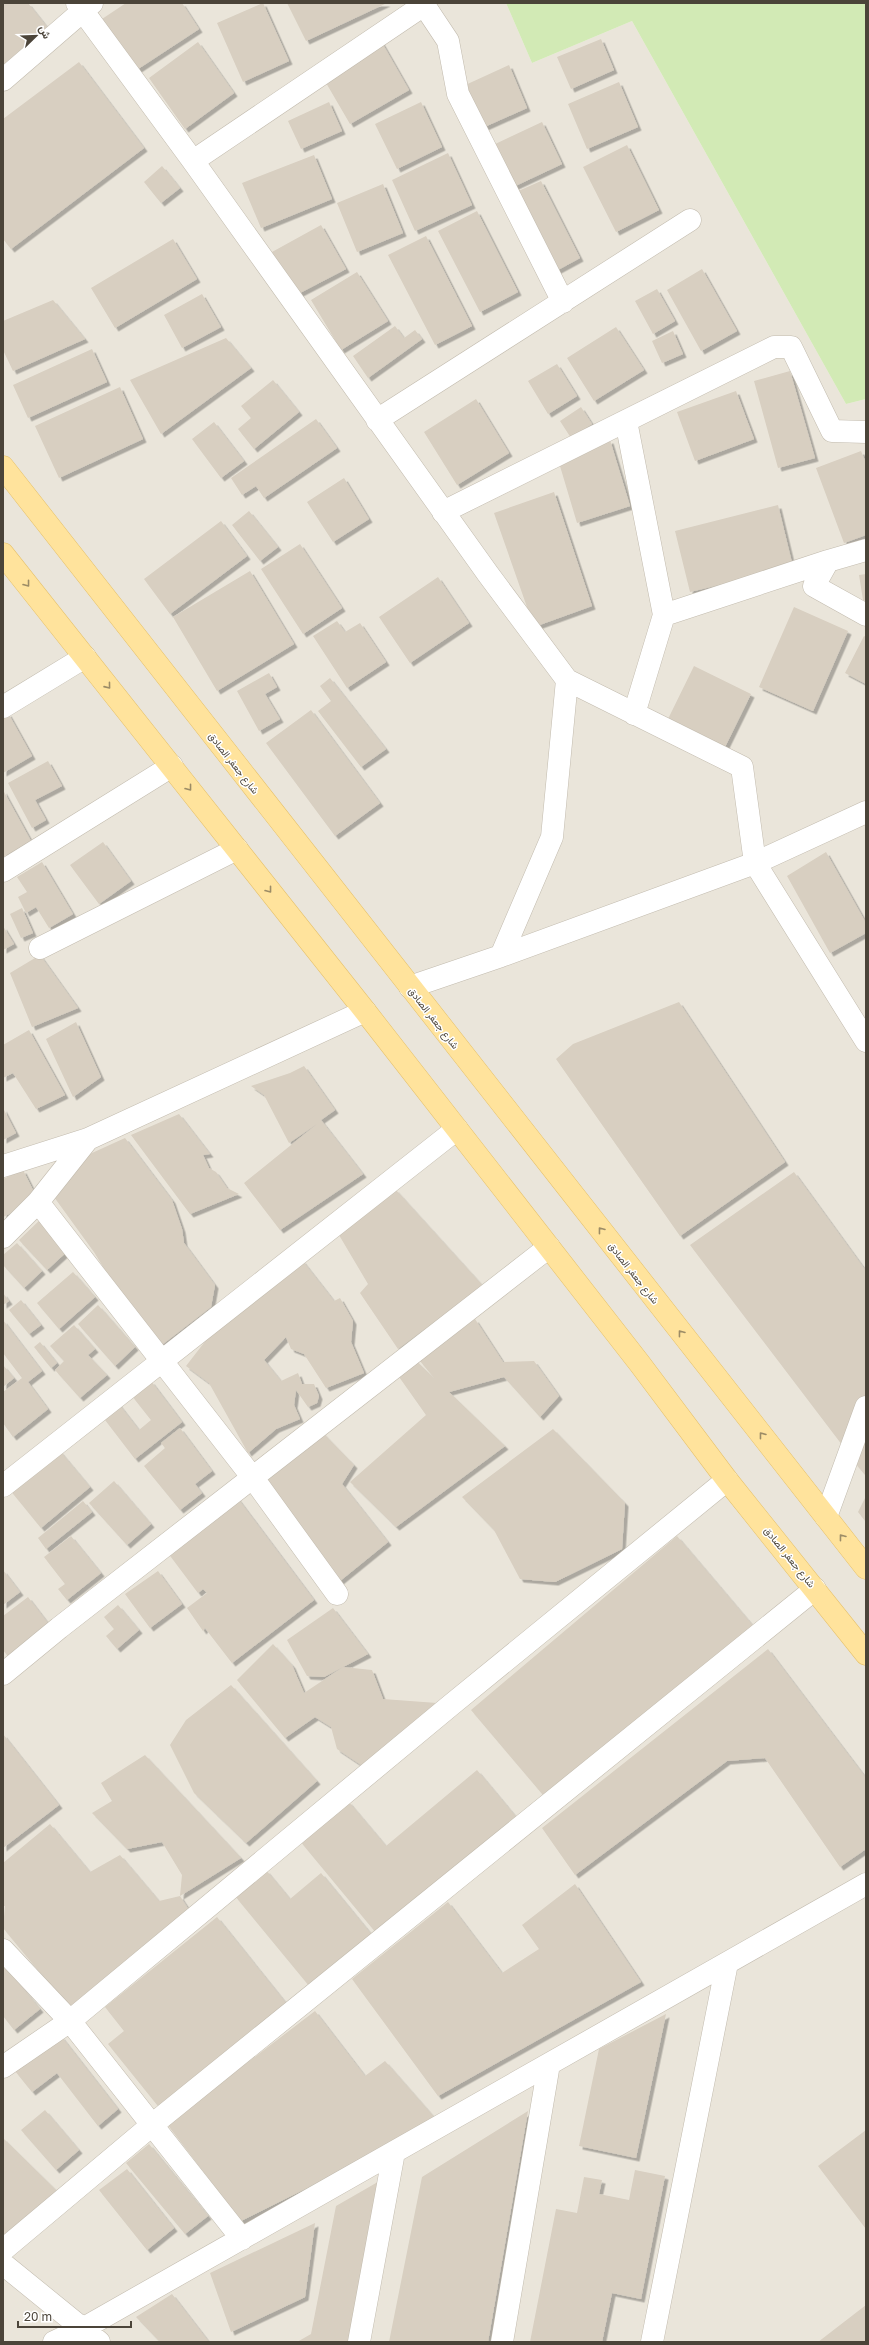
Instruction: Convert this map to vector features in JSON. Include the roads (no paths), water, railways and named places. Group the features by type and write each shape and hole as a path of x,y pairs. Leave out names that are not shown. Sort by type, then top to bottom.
{"main road":[{"name":"شارع جعفر الصادق","path":"3,467 866,1568"},
{"name":"شارع جعفر الصادق","path":"3,554 365,1011 549,1247 727,1480 866,1654"}],"street":[{"path":"3,80 84,5 377,420 567,680 742,766 755,863 866,1041"},
{"path":"193,161 424,5 448,40 458,94 563,302"},
{"path":"377,420 690,220"},
{"path":"443,512 774,347 791,347 832,431 866,432"},
{"path":"626,421 664,615 634,714"},
{"path":"664,615 866,550"},
{"path":"828,561 814,586 866,615"},
{"path":"3,707 85,658"},
{"path":"501,956 552,837 567,680"},
{"path":"3,871 172,766"},
{"path":"410,987 501,956 755,863 866,812"},
{"path":"40,948 237,849"},
{"path":"3,1166 88,1139 365,1011"},
{"path":"3,1486 457,1129"},
{"path":"3,1237 38,1202 88,1139"},
{"path":"38,1202 253,1478 337,1594"},
{"path":"3,1674 59,1628 549,1247"},
{"path":"826,1517 866,1407"},
{"path":"3,2067 70,2021 444,1710 727,1480"},
{"path":"3,2250 152,2125 815,1589"},
{"path":"54,2342 92,2335 242,2239 866,1884"},
{"path":"3,1950 70,2021 242,2239"},
{"path":"652,2342 727,1963"},
{"path":"502,2342 549,2064"},
{"path":"359,2342 394,2152"},
{"path":"3,2264 92,2335"}]}
